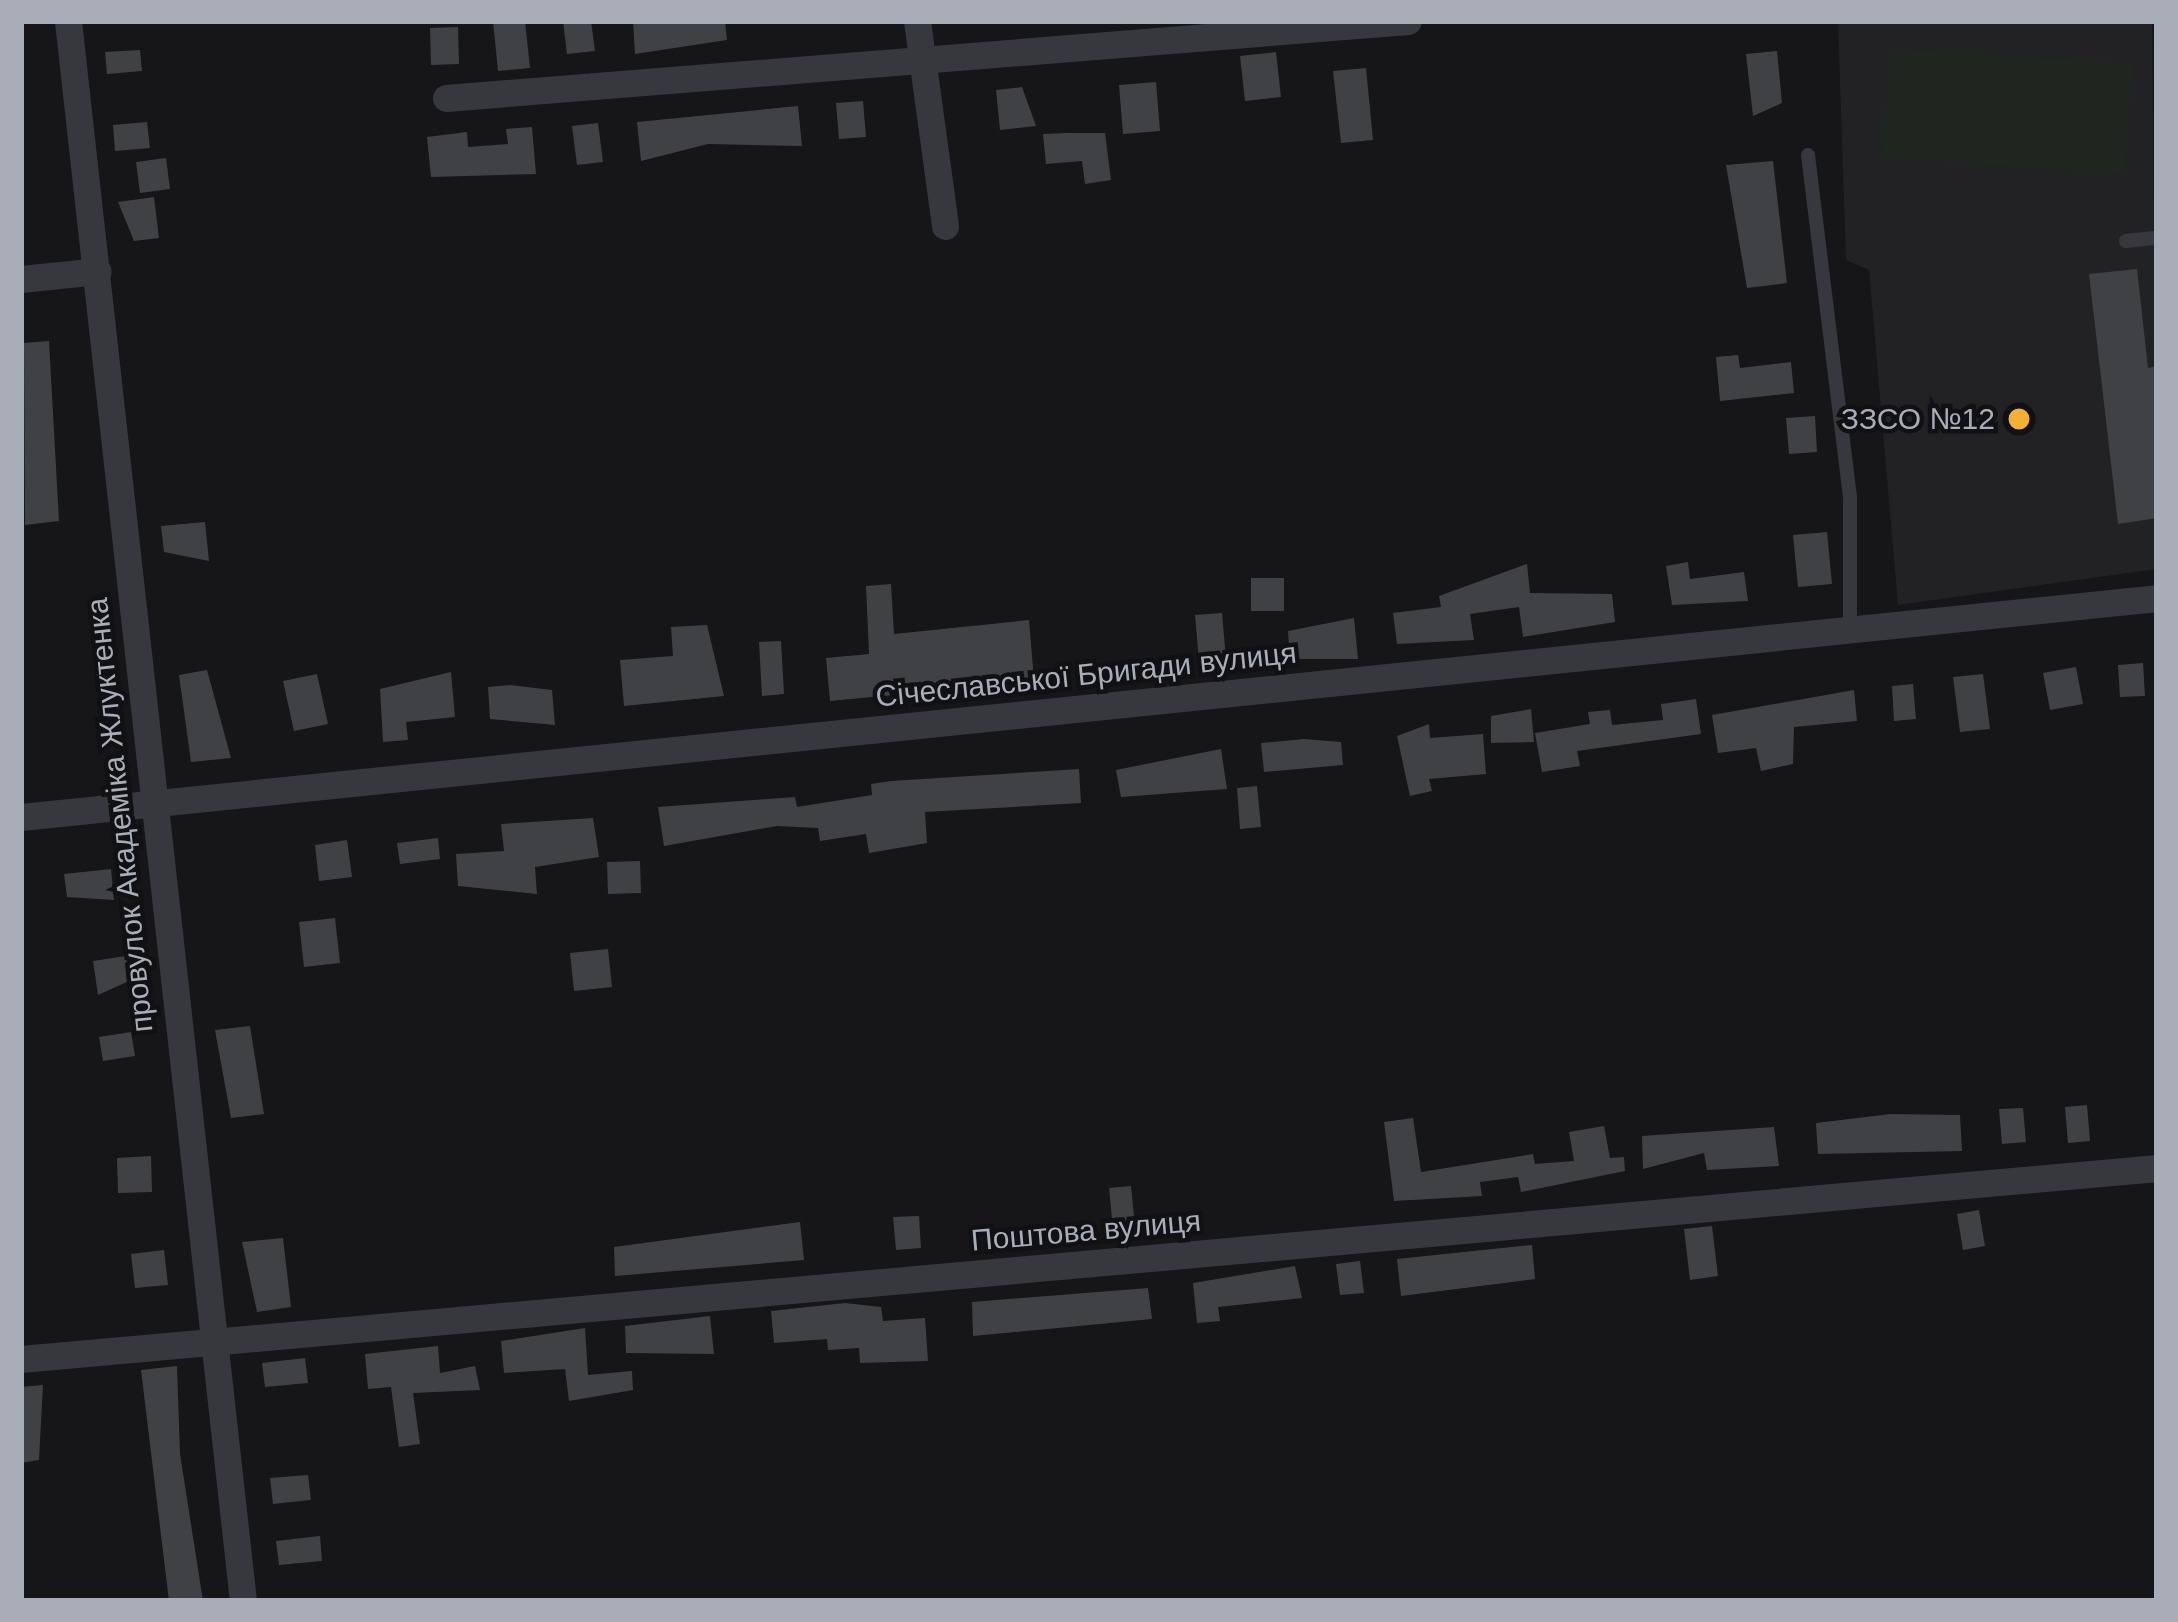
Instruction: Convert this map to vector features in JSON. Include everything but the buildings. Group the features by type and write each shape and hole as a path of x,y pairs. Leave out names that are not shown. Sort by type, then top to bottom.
{"street":[{"name":"провулок Академіка Жлуктенка","path":"68,21 151,805 243,1601"},
{"path":"917,21 925,52 944,226"},
{"path":"446,98 925,52 1408,21"},
{"path":"21,279 98,272"},
{"name":"Січеславської Бригади вулиця","path":"21,818 2157,598"},
{"name":"Поштова вулиця","path":"21,1358 2157,1168"}],"lane":[{"path":"1808,155 1850,496 1850,630"},
{"path":"2126,241 2157,238"}],"shaded area":[{"name":"ЗЗСО №12","path":"1838,21 2152,21 2157,569 1898,605 1869,270 1846,260"},
{"path":"1890,49 2132,64 2125,173 1884,157"}],"place":[{"name":"ЗЗСО №12","path":"2019,419"}]}
